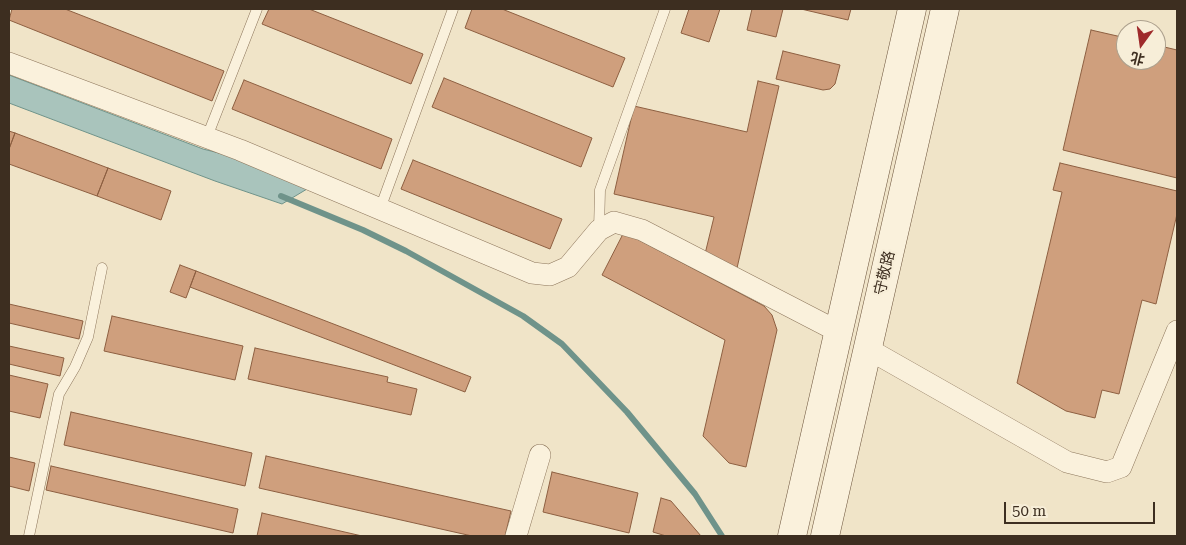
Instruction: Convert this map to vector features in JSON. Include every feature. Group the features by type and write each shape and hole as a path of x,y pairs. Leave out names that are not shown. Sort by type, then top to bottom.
{"main road":[{"path":"792,536 912,9"},
{"name":"守敬路","path":"825,536 946,9"}],"street":[{"path":"9,63 207,138 532,273 550,275 568,267 599,230 614,222 636,228 838,332"},
{"path":"868,349 1066,462 1108,472 1121,467 1177,331"},
{"path":"516,536 540,455"}],"lane":[{"path":"207,138 257,9"},
{"path":"380,209 454,9"},
{"path":"599,230 600,190 665,9"},
{"path":"30,536 59,394 75,367 88,337 102,268"}],"water":[{"path":"9,75 203,149 227,155 307,189 282,204 215,181 9,103"}],"building":[{"path":"12,9 65,9 224,71 212,101 9,20"},
{"path":"269,9 309,9 423,54 411,84 262,24"},
{"path":"472,9 502,9 625,58 613,87 465,28"},
{"path":"689,9 720,9 709,42 681,33"},
{"path":"752,9 783,9 776,37 747,30"},
{"path":"801,9 851,9 848,20"},
{"path":"1091,30 1116,36 1116,70 1166,70 1166,47 1177,50 1177,178 1063,150"},
{"path":"783,51 840,65 835,84 830,89 823,90 776,79"},
{"path":"444,78 592,138 581,167 432,107"},
{"path":"244,80 392,139 381,169 232,109"},
{"path":"758,81 779,86 737,268 705,254 714,217 614,194 634,106 747,132"},
{"path":"9,131 15,133 9,149"},
{"path":"15,133 108,168 97,196 9,164 9,149"},
{"path":"413,160 562,219 550,249 401,189"},
{"path":"1060,163 1177,191 1177,214 1156,304 1142,300 1119,394 1102,390 1095,418 1066,411 1017,383 1062,192 1053,190"},
{"path":"108,168 171,191 161,220 97,196"},
{"path":"624,232 764,306 772,315 777,330 746,467 729,463 703,436 725,340 602,275"},
{"path":"180,265 196,271 186,298 170,292"},
{"path":"196,271 471,377 465,392 190,287"},
{"path":"9,304 83,321 79,339 9,323"},
{"path":"112,316 243,346 235,380 104,351"},
{"path":"9,346 64,358 60,376 9,364"},
{"path":"255,348 388,377 387,382 417,389 411,415 248,379"},
{"path":"9,375 48,384 40,418 9,411"},
{"path":"71,412 252,453 245,486 64,445"},
{"path":"266,456 511,511 505,536 472,536 259,488"},
{"path":"9,457 35,463 29,491 9,486"},
{"path":"51,466 238,509 233,533 46,490"},
{"path":"552,472 638,493 629,533 543,512"},
{"path":"661,498 671,501 701,536 666,536 653,532"},
{"path":"262,513 362,536 257,536"}],"waterway":[{"path":"281,196 363,230 406,251 523,316 562,344 627,412 695,494 722,536"}]}
